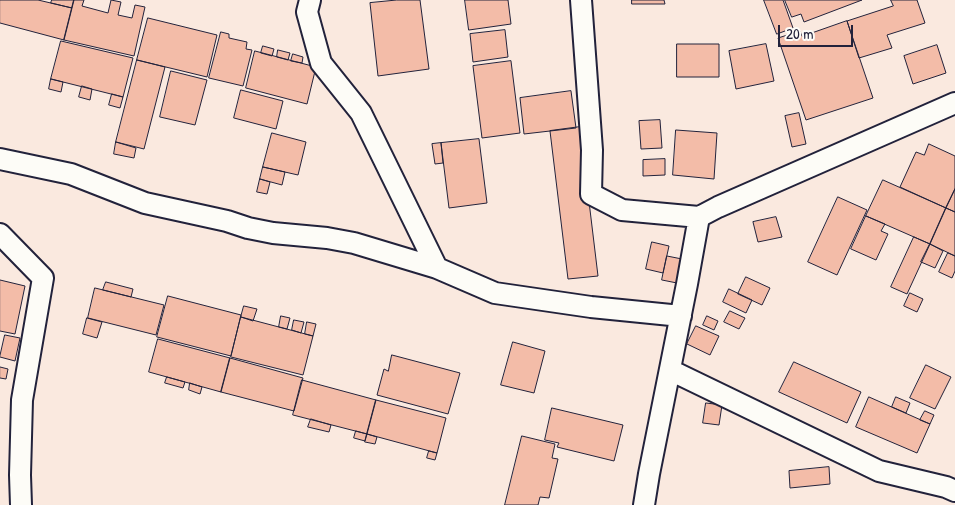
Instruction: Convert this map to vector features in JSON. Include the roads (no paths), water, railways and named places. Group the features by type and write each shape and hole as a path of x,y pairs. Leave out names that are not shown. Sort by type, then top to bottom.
{"street":[{"path":"310,0 307,12 321,63 361,113 437,268"},
{"path":"581,0 592,150 591,194 622,210 699,217 955,103"},
{"path":"0,159 71,174 145,203 227,221 248,228 354,243 437,268 496,293 681,316"},
{"path":"644,505 699,217"},
{"path":"0,234 43,278 22,400 21,505"},
{"path":"670,370 880,471 955,490"}]}
